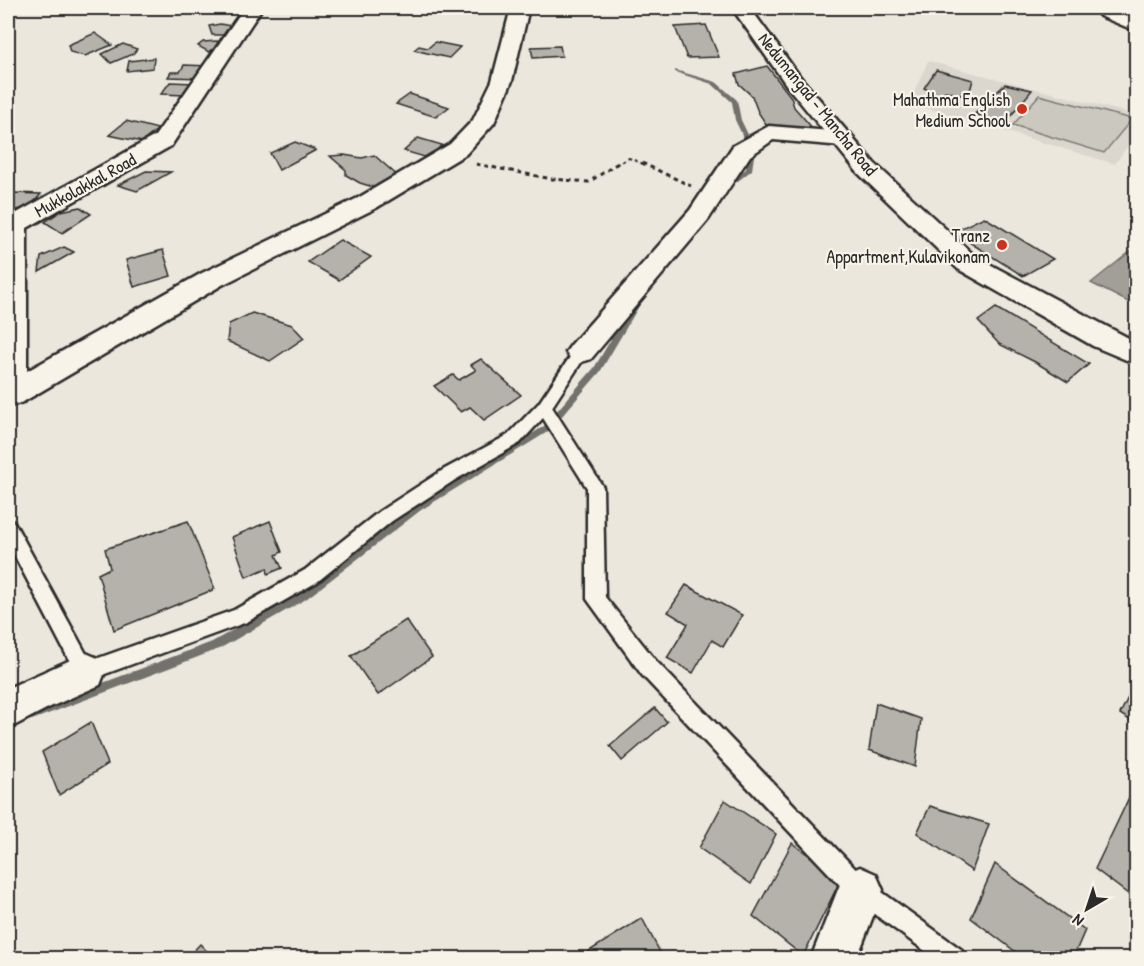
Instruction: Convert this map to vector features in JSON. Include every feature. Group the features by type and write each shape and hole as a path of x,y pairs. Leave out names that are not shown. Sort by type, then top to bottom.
{"street":[{"name":"Mukkolakkal Road","path":"10,395 14,225 163,141 253,8"},
{"path":"10,395 212,279 367,203 458,149 483,123 502,81 520,8"},
{"name":"Nedumangad - Mancha Road","path":"741,8 794,82 866,168 967,263 1103,339 1137,354"},
{"path":"1103,8 1137,25"},
{"path":"581,352 699,215 750,145 769,133 843,139"},
{"path":"8,710 34,694 86,672"},
{"path":"834,958 860,890"}],"lane":[{"path":"8,526 86,672 240,616 310,576 386,516 449,475 514,439 544,408 581,352"},
{"path":"544,408 595,487 596,599 649,668 860,890 954,958"}],"path":[{"path":"466,162 552,179 589,182 608,168 629,158 668,173 693,187"}],"shaded area":[{"name":"Mahathma English Medium School","path":"928,61 1136,115 1136,134 1115,164 910,103"},
{"path":"1039,95 1132,119 1104,153 1013,125"},
{"path":"1136,247 1136,306 1091,283"}],"building":[{"path":"220,24 231,26 225,35 212,35 209,26"},
{"path":"706,25 719,57 687,58 675,27"},
{"path":"95,33 112,45 85,56 70,52 68,45"},
{"path":"217,41 220,45 209,52 198,46 203,42"},
{"path":"435,42 460,47 449,58 414,50 419,46 428,48"},
{"path":"123,44 137,49 133,54 111,63 102,54"},
{"path":"560,46 562,56 533,58 531,47"},
{"path":"154,58 153,68 127,71 129,61"},
{"path":"184,65 210,66 202,78 168,77 171,72 180,72"},
{"path":"767,66 791,97 794,107 814,130 768,127 758,112 752,96 739,84 736,74"},
{"path":"936,70 973,80 968,97 946,91 938,95 924,88"},
{"path":"170,82 194,83 186,95 161,94"},
{"path":"1005,84 1032,90 1004,124 975,114"},
{"path":"410,94 449,107 436,117 396,104"},
{"path":"126,121 158,129 142,142 109,135"},
{"path":"418,138 442,145 428,158 404,151"},
{"path":"295,142 316,150 279,170 270,153"},
{"path":"344,155 362,158 374,155 399,177 376,188 360,183 346,175 346,170 330,156"},
{"path":"146,171 171,172 137,191 118,185"},
{"path":"14,193 41,194 29,208 9,211 8,195"},
{"path":"80,207 91,214 62,233 45,222 61,211"},
{"name":"Tranz Appartment,Kulavikonam","path":"984,217 1053,259 1023,276 953,232"},
{"path":"340,240 371,257 339,280 308,262"},
{"path":"64,247 74,252 39,272 41,257"},
{"path":"163,250 171,276 134,287 126,260"},
{"path":"996,308 1089,364 1068,382 999,344 978,321"},
{"path":"252,313 292,325 304,338 270,361 227,341 229,324"},
{"path":"481,359 521,395 484,420 470,407 461,412 434,386 453,375 459,380 476,370 471,365"},
{"path":"188,521 215,589 114,630 98,574 110,568 105,549"},
{"path":"270,521 282,552 276,555 282,568 268,574 267,568 246,577 232,537"},
{"path":"686,585 742,615 723,647 712,640 693,673 667,658 688,624 668,612"},
{"path":"406,620 432,657 378,695 351,656"},
{"path":"1136,681 1136,724 1120,714"},
{"path":"876,703 921,719 915,767 869,750"},
{"path":"655,708 667,722 622,761 610,746"},
{"path":"91,722 108,764 59,795 42,752"},
{"path":"1136,783 1136,900 1095,869"},
{"path":"725,800 776,834 751,884 699,848"},
{"path":"930,806 989,824 972,871 917,833"},
{"path":"792,843 841,879 803,956 753,916"},
{"path":"995,864 1085,930 1073,958 1024,958 971,918"},
{"path":"642,918 663,958 588,958 586,953"},
{"path":"200,944 213,958 187,958"}],"waterway":[{"path":"677,71 714,83 735,101 738,120 752,149 749,170 723,190"},
{"path":"32,715 215,646 302,596 418,507 546,429 597,370 638,301"}],"place":[{"name":"Mahathma English Medium School","path":"1022,109"},
{"name":"Tranz Appartment,Kulavikonam","path":"1002,245"}]}
